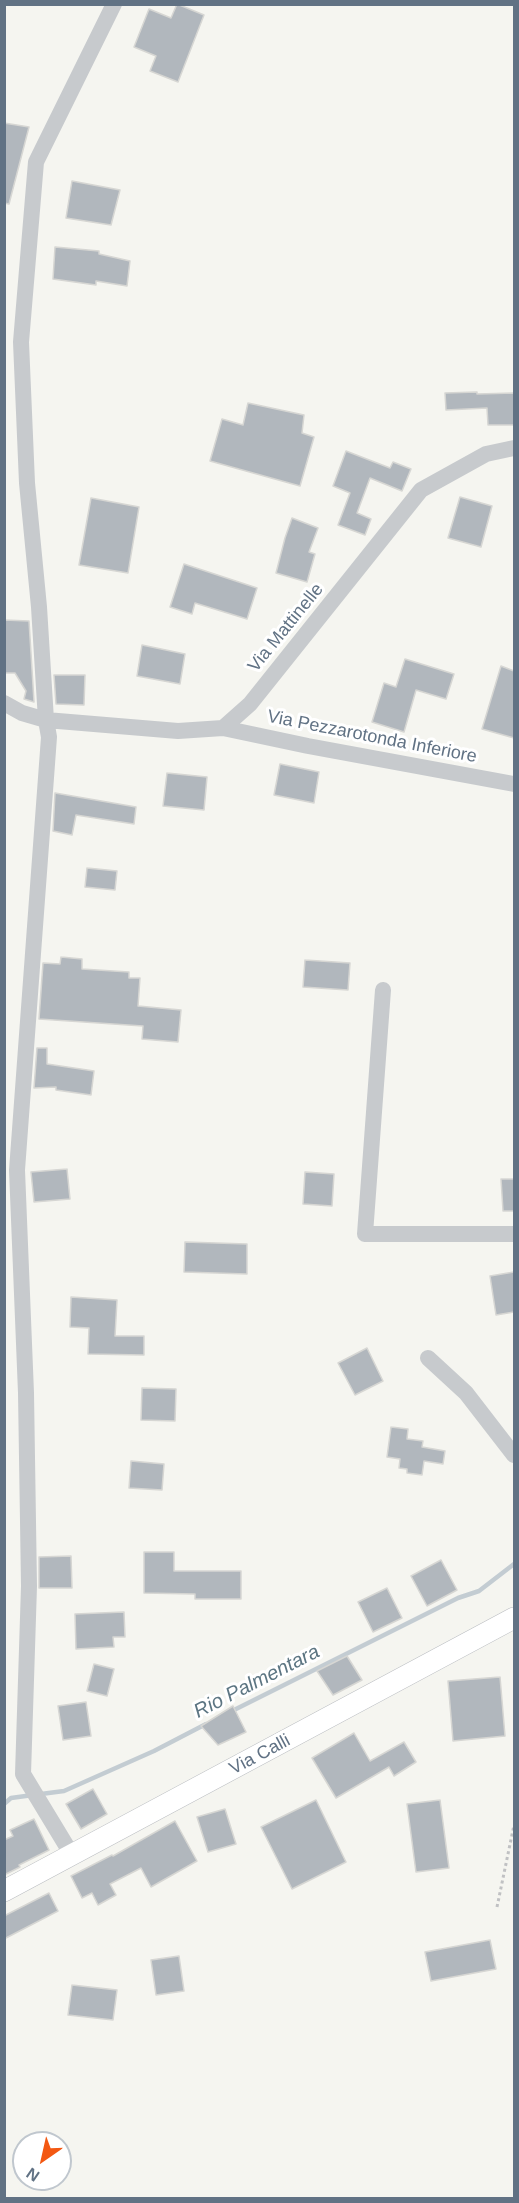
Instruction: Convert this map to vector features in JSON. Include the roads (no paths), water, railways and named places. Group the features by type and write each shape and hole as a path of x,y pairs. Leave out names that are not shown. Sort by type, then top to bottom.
{"main road":[{"name":"Via Calli","path":"4,1891 514,1618"}],"street":[{"path":"72,1855 23,1774 29,1586 26,1393 17,1170 49,737 27,483 21,342 36,162 114,4"},
{"name":"Via Mattinelle","path":"223,728 250,704 421,490 486,454 514,448"},
{"path":"4,703 22,713 46,720 178,731 223,728"},
{"name":"Via Pezzarotonda Inferiore","path":"223,728 514,784"},
{"path":"383,990 365,1234 514,1234"},
{"path":"428,1358 466,1393 514,1455"}],"waterway":[{"name":"Rio Palmentara","path":"230,1712 458,1598 479,1591 514,1564"},
{"name":"Rio Palmentara","path":"41,1794 64,1791 154,1751 206,1724"},
{"name":"Rio Palmentara","path":"4,1804 11,1798 33,1795"}]}
